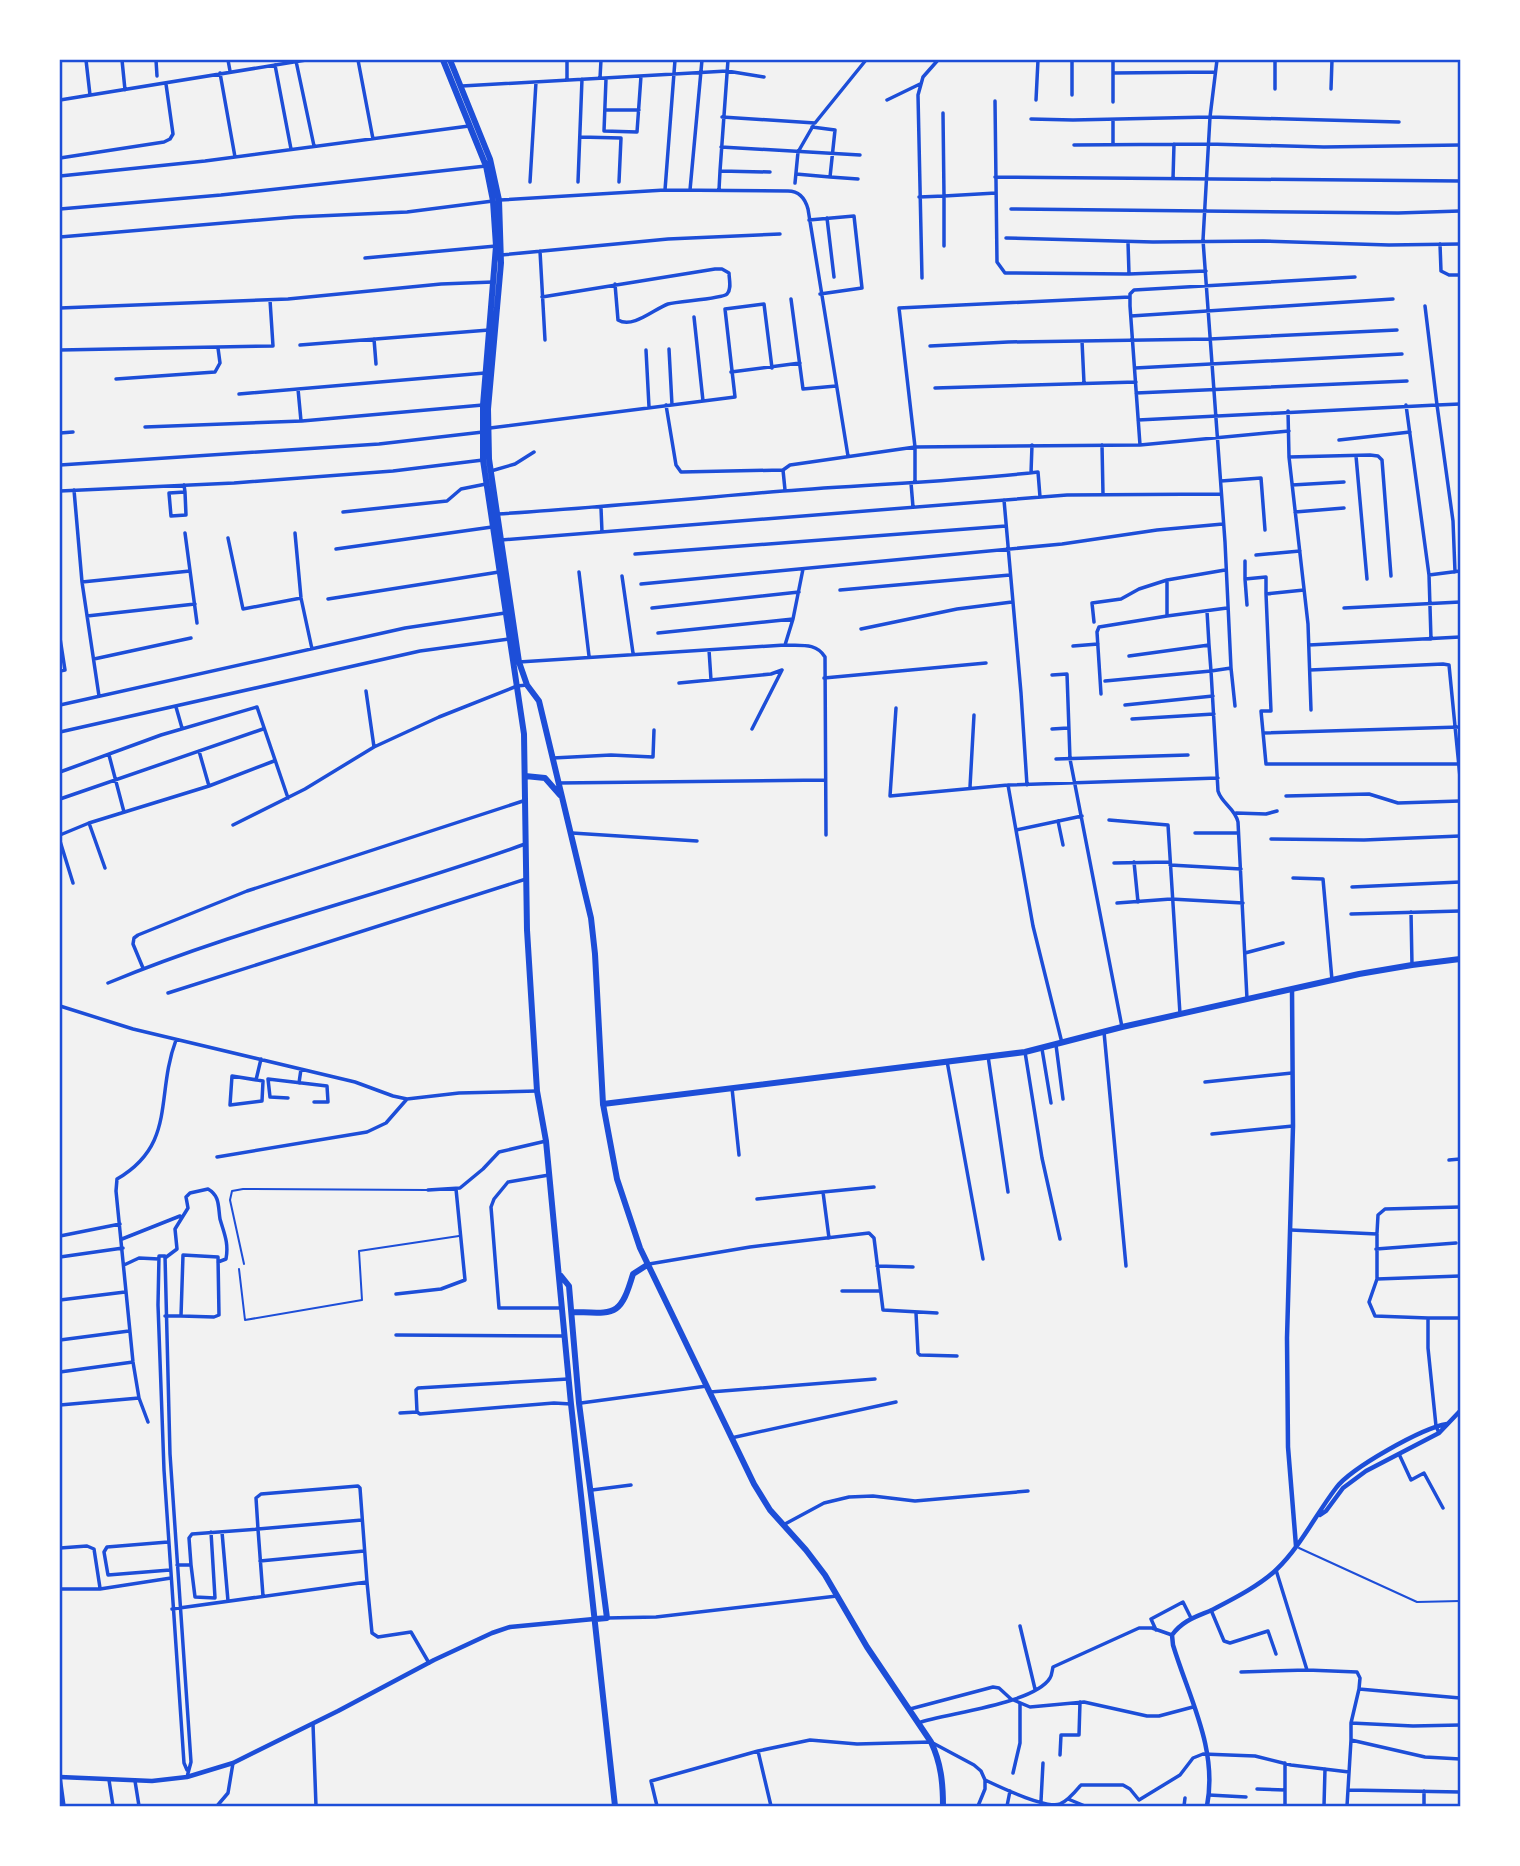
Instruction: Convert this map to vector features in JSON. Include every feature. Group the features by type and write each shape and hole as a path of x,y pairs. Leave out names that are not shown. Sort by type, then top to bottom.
{"main road":[{"path":"443,60 471,126 496,200 496,246 483,405 494,526 524,734 526,879 537,1090 546,1141 571,1404 615,1807"},
{"path":"450,60 490,159 501,255 483,460 486,484 501,540 519,662 527,685 538,701 592,930 603,1104 617,1179 648,1265 754,1485 770,1510 806,1549 931,1742 942,1774 943,1807"},
{"path":"525,776 545,778 561,795"},
{"path":"603,1104 1025,1052 1122,1027 1332,980 1412,965 1461,960"},
{"path":"572,1312 610,1313 618,1309 627,1295 634,1273 648,1265"},
{"path":"560,1275 569,1286 579,1403 607,1619 596,1619"}],"street":[{"path":"86,60 90,95"},
{"path":"122,60 125,90"},
{"path":"156,60 157,76"},
{"path":"228,60 230,72"},
{"path":"60,100 306,60"},
{"path":"358,60 373,139"},
{"path":"567,60 567,80"},
{"path":"600,78 601,60"},
{"path":"665,190 675,60"},
{"path":"690,190 702,60"},
{"path":"719,190 728,60"},
{"path":"795,183 798,152 813,125 866,60"},
{"path":"887,100 920,84 938,60"},
{"path":"1036,100 1038,60"},
{"path":"1072,60 1072,94"},
{"path":"1113,60 1113,102"},
{"path":"1217,60 1210,117 1203,240 1235,706"},
{"path":"1275,60 1275,89"},
{"path":"1331,89 1332,60"},
{"path":"296,61 314,146"},
{"path":"274,65 291,149"},
{"path":"462,86 727,71 764,77"},
{"path":"1113,73 1215,72"},
{"path":"220,73 235,157"},
{"path":"606,78 604,131 637,132 641,76"},
{"path":"578,182 582,79"},
{"path":"530,182 536,82"},
{"path":"60,158 170,139 173,134 166,84"},
{"path":"920,84 919,197 922,278"},
{"path":"995,101 996,261 1005,273 1129,274 1206,271"},
{"path":"605,110 639,110"},
{"path":"943,113 944,246"},
{"path":"722,117 813,125 835,130 830,177"},
{"path":"1031,118 1113,120 1210,117 1399,122"},
{"path":"1113,120 1113,144"},
{"path":"60,176 235,157 471,126"},
{"path":"580,137 621,138 619,182"},
{"path":"1172,179 1174,144"},
{"path":"1074,145 1461,145"},
{"path":"721,147 860,155"},
{"path":"60,209 221,195 486,166"},
{"path":"720,171 770,172"},
{"path":"796,174 858,179"},
{"path":"995,177 1461,181"},
{"path":"60,237 407,212 496,200 665,190 795,191 802,196 806,204 848,456"},
{"path":"919,197 996,192"},
{"path":"1011,209 1398,213 1461,211"},
{"path":"808,220 854,216 862,288 820,294"},
{"path":"827,218 834,277"},
{"path":"501,255 668,239 780,234"},
{"path":"1006,239 1461,244"},
{"path":"1128,242 1129,274"},
{"path":"1440,244 1441,271 1449,275 1461,275"},
{"path":"365,258 496,246"},
{"path":"540,251 545,340"},
{"path":"542,297 615,284 722,269 729,273 729,290 721,298 667,304 631,322 623,323 618,320 615,284"},
{"path":"1140,445 1130,297 1134,289 1354,277"},
{"path":"60,308 270,300 440,284 493,282"},
{"path":"913,507 915,447 899,308 1130,297"},
{"path":"791,299 803,389 836,386"},
{"path":"1131,316 1393,299"},
{"path":"60,350 273,346 270,300"},
{"path":"60,464 379,444 735,397 725,309 764,304 772,368"},
{"path":"1425,306 1458,572 1429,575"},
{"path":"694,317 702,401"},
{"path":"300,345 489,330"},
{"path":"930,346 1210,339 1397,330"},
{"path":"374,339 376,364"},
{"path":"1082,341 1084,383"},
{"path":"116,379 215,372 220,363 218,348"},
{"path":"669,349 669,405 676,465 681,472 783,470 790,465 915,447 1140,445 1289,432"},
{"path":"646,350 649,407"},
{"path":"1135,368 1402,354"},
{"path":"731,372 800,363"},
{"path":"239,394 485,373"},
{"path":"1136,393 1407,381"},
{"path":"935,388 1136,382"},
{"path":"298,389 301,422"},
{"path":"1138,420 1461,404"},
{"path":"145,427 301,422 483,405"},
{"path":"1406,405 1429,575 1430,639"},
{"path":"1288,411 1289,457 1309,645 1311,710"},
{"path":"60,433 73,432"},
{"path":"1339,440 1410,432"},
{"path":"1031,472 1032,445"},
{"path":"1102,445 1103,494"},
{"path":"491,471 515,464 534,453"},
{"path":"1356,456 1367,579"},
{"path":"1289,457 1378,456 1384,465 1391,576"},
{"path":"60,491 393,471 483,460"},
{"path":"783,470 785,491"},
{"path":"495,514 601,508 1031,472 1038,472 1040,497"},
{"path":"1221,481 1261,478 1265,530"},
{"path":"1292,485 1344,482"},
{"path":"343,512 447,501 461,489 486,484"},
{"path":"184,485 185,492 186,515 171,516 169,493 185,492"},
{"path":"74,490 82,582 99,696"},
{"path":"501,540 1040,497 1222,494"},
{"path":"1003,500 1027,785"},
{"path":"601,508 602,533"},
{"path":"1295,512 1345,508"},
{"path":"1453,521 1461,520"},
{"path":"641,584 1008,550 1224,524"},
{"path":"336,549 494,526"},
{"path":"635,554 1006,526"},
{"path":"185,533 197,623"},
{"path":"295,533 302,598 312,649"},
{"path":"228,538 243,609 302,598"},
{"path":"1256,555 1300,551"},
{"path":"1245,561 1247,605"},
{"path":"785,645 803,569"},
{"path":"82,582 190,570"},
{"path":"1094,622 1092,603 1121,599 1139,589 1167,580 1225,570"},
{"path":"328,599 501,572"},
{"path":"579,572 589,656"},
{"path":"840,590 1010,575"},
{"path":"622,576 633,653"},
{"path":"1245,579 1266,577 1271,711 1261,710 1265,764 1459,764"},
{"path":"1167,580 1167,616"},
{"path":"1266,594 1304,590"},
{"path":"653,608 799,592"},
{"path":"860,629 957,608 1012,602"},
{"path":"1344,608 1461,602"},
{"path":"88,616 195,604"},
{"path":"1101,694 1097,632 1099,627 1227,608"},
{"path":"1208,611 1220,798 1236,813 1247,999"},
{"path":"60,705 405,628 505,613"},
{"path":"658,633 793,619"},
{"path":"1309,645 1461,637"},
{"path":"60,638 65,670 60,671"},
{"path":"94,659 191,638"},
{"path":"60,732 420,651 509,639"},
{"path":"1073,646 1098,644"},
{"path":"519,662 785,645 811,646 820,650 825,657 826,835"},
{"path":"1129,656 1209,645"},
{"path":"709,650 711,680"},
{"path":"824,678 986,663"},
{"path":"1310,670 1449,665 1458,727 1461,777"},
{"path":"1105,681 1231,668"},
{"path":"679,683 771,674 782,670 752,729"},
{"path":"1052,675 1067,674 1070,759 1122,1027"},
{"path":"233,825 288,798 374,747 439,717 517,686 527,685"},
{"path":"366,691 374,747"},
{"path":"1125,705 1213,696"},
{"path":"176,707 182,729"},
{"path":"60,772 182,729 257,707 288,798"},
{"path":"896,708 890,796 1008,785 1218,778"},
{"path":"1132,719 1214,714"},
{"path":"970,788 974,715"},
{"path":"1263,733 1458,727"},
{"path":"1052,729 1068,728"},
{"path":"60,799 263,729"},
{"path":"552,758 611,755 653,757 654,730"},
{"path":"199,751 209,786"},
{"path":"109,755 124,812"},
{"path":"1056,759 1188,755"},
{"path":"60,835 89,823 209,786 274,761"},
{"path":"558,783 825,780"},
{"path":"1008,785 1032,926 1059,1044 1063,1099"},
{"path":"1286,796 1369,794 1398,803 1461,801"},
{"path":"143,968 133,944 138,935 247,891 525,801"},
{"path":"1236,813 1266,814 1277,811"},
{"path":"1016,830 1082,817"},
{"path":"1109,820 1168,825 1180,1014"},
{"path":"1058,821 1063,845"},
{"path":"89,823 105,867"},
{"path":"570,833 696,841"},
{"path":"1195,833 1238,833"},
{"path":"1271,839 1364,840 1461,836"},
{"path":"60,841 73,883"},
{"path":"108,983 143,968 525,844"},
{"path":"1134,862 1138,902"},
{"path":"1114,863 1170,863 1241,869"},
{"path":"1293,878 1323,879 1332,980"},
{"path":"167,993 526,879"},
{"path":"1352,887 1461,882"},
{"path":"1117,903 1171,899 1243,903"},
{"path":"1351,914 1461,911"},
{"path":"1411,912 1412,965"},
{"path":"1245,953 1283,943"},
{"path":"1292,989 1292,1230 1287,1338 1288,1447 1296,1546"},
{"path":"60,1006 176,1040 355,1082 407,1099 459,1093 537,1090"},
{"path":"1104,1032 1126,1266"},
{"path":"148,1422 139,1398 132,1362 117,1180 149,1154 155,1143 168,1062 176,1040"},
{"path":"1042,1048 1051,1103"},
{"path":"1025,1052 1042,1158 1060,1239"},
{"path":"988,1056 1007,1192"},
{"path":"256,1080 261,1059"},
{"path":"947,1061 983,1259"},
{"path":"299,1083 301,1069"},
{"path":"1205,1082 1292,1073"},
{"path":"232,1076 256,1080 263,1081 262,1101 230,1105 232,1076"},
{"path":"288,1098 270,1097 268,1079 327,1086 328,1102 314,1102"},
{"path":"732,1088 738,1155"},
{"path":"217,1157 368,1132 386,1123 407,1099"},
{"path":"1212,1134 1293,1126"},
{"path":"428,1190 456,1189 466,1185 499,1152 546,1141"},
{"path":"1450,1160 1461,1159"},
{"path":"549,1175 508,1182 494,1199 491,1207 499,1308 563,1308"},
{"path":"757,1199 874,1187"},
{"path":"166,1258 177,1249 175,1229 188,1208 186,1197 190,1193 208,1189 218,1200 221,1221 226,1232 226,1259 218,1262"},
{"path":"396,1294 441,1289 465,1280 456,1189"},
{"path":"823,1192 829,1238"},
{"path":"1460,1208 1385,1209 1378,1215 1377,1279 1369,1302 1375,1316 1461,1318"},
{"path":"122,1239 180,1216"},
{"path":"60,1236 120,1224"},
{"path":"1292,1230 1377,1234"},
{"path":"648,1265 654,1261 872,1234 883,1310 937,1313"},
{"path":"1377,1249 1456,1243"},
{"path":"60,1258 123,1248"},
{"path":"166,1258 161,1255 159,1259 158,1315 172,1609 187,1777"},
{"path":"158,1315 214,1317 219,1315 218,1257 183,1255 181,1315"},
{"path":"124,1265 139,1258 159,1259"},
{"path":"166,1258 177,1565 191,1762 187,1770"},
{"path":"877,1266 913,1266"},
{"path":"1377,1279 1461,1276"},
{"path":"842,1291 879,1291"},
{"path":"60,1300 125,1292"},
{"path":"916,1312 918,1353 957,1356"},
{"path":"1428,1318 1428,1348 1439,1433"},
{"path":"60,1340 129,1331"},
{"path":"396,1335 565,1336"},
{"path":"60,1372 132,1362"},
{"path":"417,1412 418,1388 569,1379"},
{"path":"579,1403 708,1389 875,1380"},
{"path":"60,1405 139,1398"},
{"path":"731,1438 897,1402"},
{"path":"400,1413 571,1404"},
{"path":"1319,1516 1343,1488 1366,1471 1439,1433 1461,1411"},
{"path":"1207,1807 1209,1755 1202,1726 1172,1645 1172,1635 1191,1618 1212,1610 1276,1570 1319,1516 1336,1488 1350,1474 1436,1426 1447,1424"},
{"path":"1399,1454 1411,1480 1424,1473 1443,1508"},
{"path":"263,1596 256,1498 258,1495 354,1485 360,1488 372,1633 379,1637 411,1632 429,1663"},
{"path":"590,1490 631,1485"},
{"path":"783,1525 824,1503 849,1497 873,1496 915,1501 1028,1492"},
{"path":"211,1532 215,1598 195,1597 190,1535 211,1532 222,1531 362,1520"},
{"path":"222,1531 228,1601"},
{"path":"168,1542 107,1547 104,1552 108,1575 170,1570"},
{"path":"60,1548 87,1546 94,1549 100,1589"},
{"path":"260,1561 364,1550"},
{"path":"177,1565 191,1565"},
{"path":"1276,1570 1307,1670"},
{"path":"60,1589 100,1589 171,1578"},
{"path":"172,1609 367,1583"},
{"path":"607,1619 656,1617 837,1596"},
{"path":"1156,1630 1151,1619 1183,1602 1191,1618"},
{"path":"1212,1610 1224,1641 1230,1643 1268,1632 1276,1654"},
{"path":"64,1807 60,1777 135,1781 187,1777 233,1763 492,1633 509,1627 596,1619"},
{"path":"1020,1626 1035,1689"},
{"path":"918,1723 1011,1699 1035,1689 1049,1680 1053,1668 1139,1628 1172,1635"},
{"path":"1241,1672 1357,1672 1360,1678 1351,1723 1347,1807"},
{"path":"178,1686 186,1685"},
{"path":"908,1709 993,1687 1030,1707 1080,1702 1147,1716 1159,1716 1193,1707"},
{"path":"1359,1689 1461,1698"},
{"path":"1060,1755 1060,1735 1079,1735 1080,1702"},
{"path":"1013,1773 1020,1743 1020,1703"},
{"path":"1351,1723 1461,1725"},
{"path":"313,1724 316,1807"},
{"path":"657,1807 652,1781 758,1751 810,1740 857,1744 931,1742 974,1765 985,1780 1041,1801 1061,1804 1081,1785 1123,1784 1139,1800"},
{"path":"1351,1740 1425,1757 1461,1759"},
{"path":"758,1751 771,1807"},
{"path":"1136,1807 1139,1800 1180,1775 1193,1758 1203,1754 1245,1755 1349,1772"},
{"path":"217,1807 228,1793 233,1763"},
{"path":"1041,1801 1043,1763"},
{"path":"1285,1763 1285,1807"},
{"path":"1324,1807 1325,1769"},
{"path":"109,1780 113,1807"},
{"path":"978,1807 985,1789 985,1780"},
{"path":"135,1781 139,1807"},
{"path":"1257,1789 1285,1790"},
{"path":"1348,1790 1461,1792"},
{"path":"1007,1807 1010,1791"},
{"path":"1424,1791 1424,1807"},
{"path":"1209,1795 1246,1797"},
{"path":"1184,1807 1185,1798"},
{"path":"1068,1799 1086,1807"}],"lane":[{"path":"244,1264 230,1200 232,1191 428,1190"},
{"path":"239,1269 245,1320 362,1300 359,1251 460,1236"},
{"path":"1296,1546 1417,1602 1461,1601"}]}
